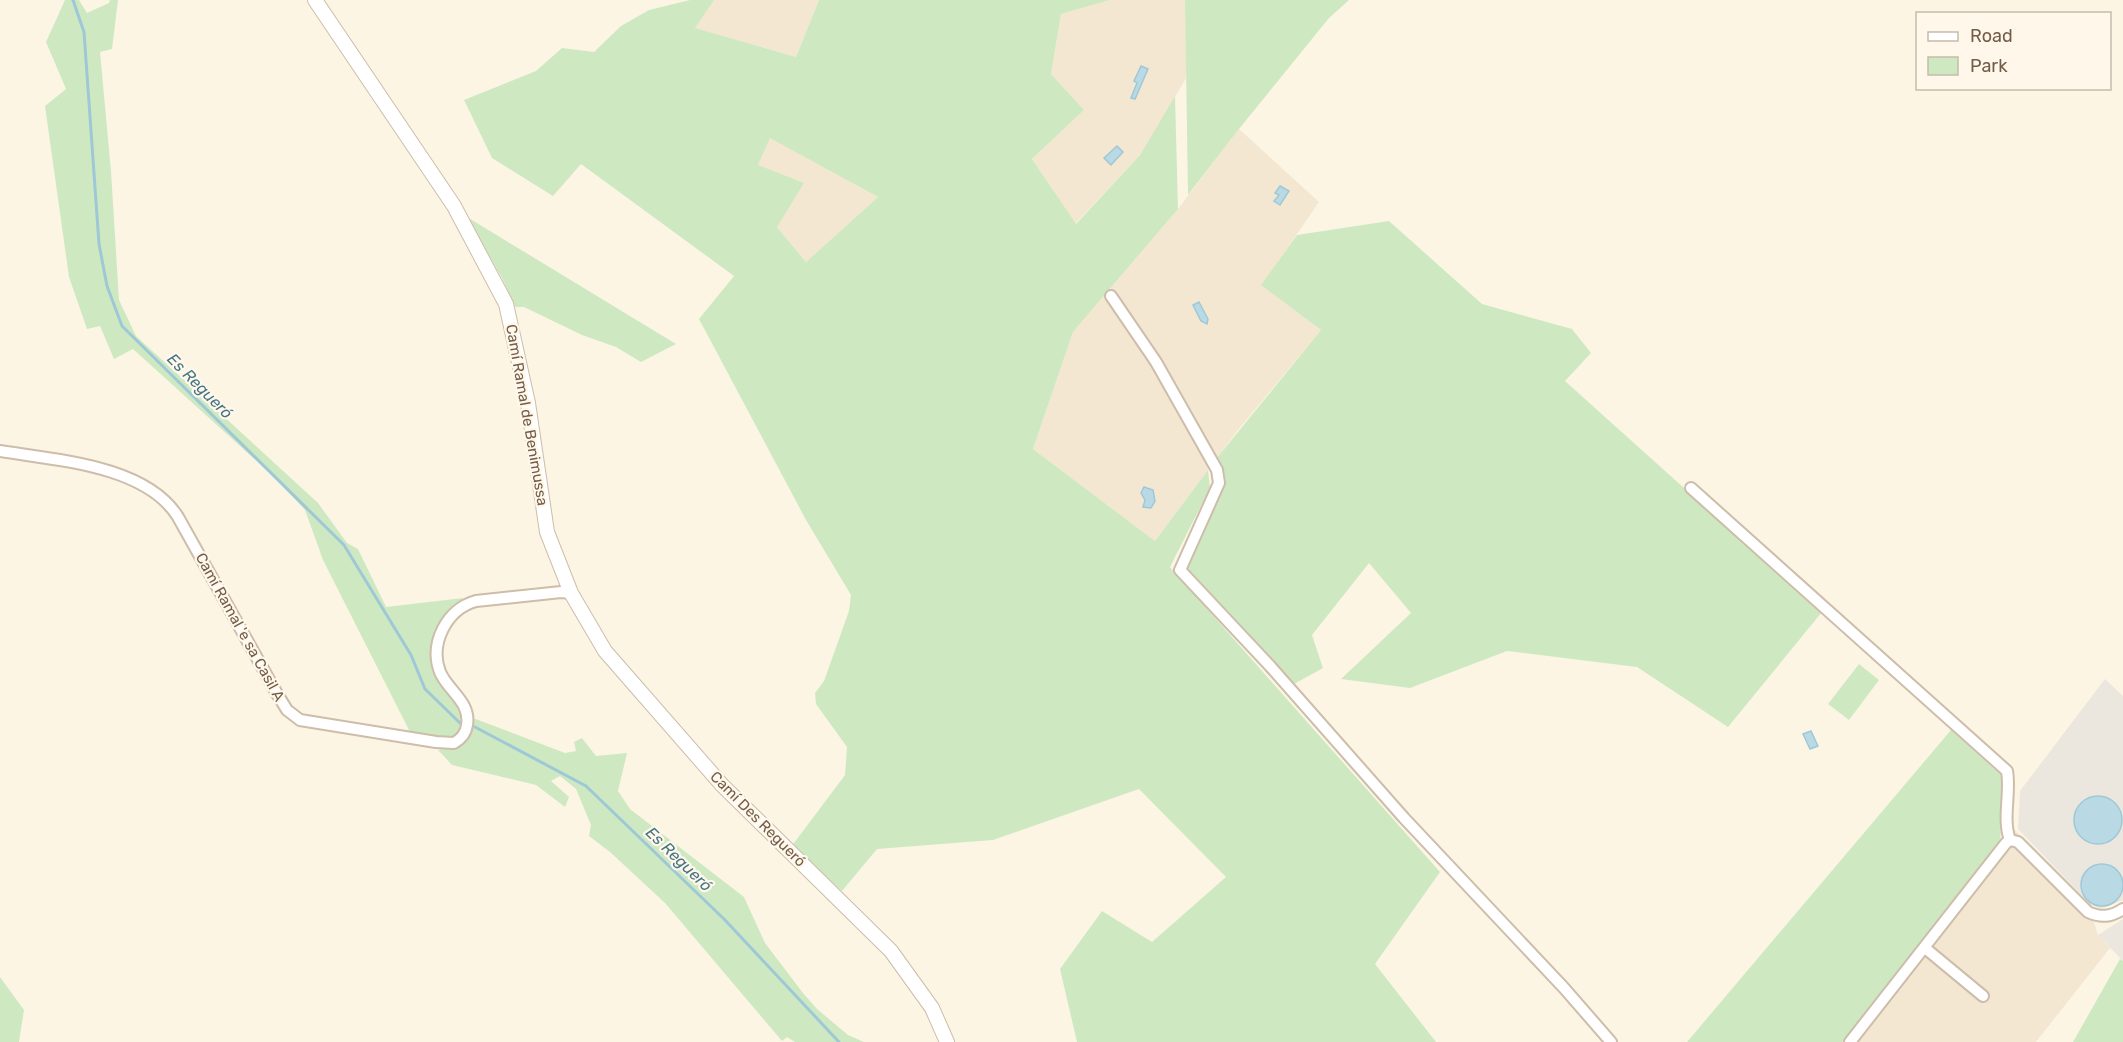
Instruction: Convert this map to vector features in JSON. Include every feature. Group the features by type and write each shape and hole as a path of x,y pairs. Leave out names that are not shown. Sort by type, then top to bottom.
{"street":[{"name":"Camí Ramal de Benimussa","path":"315,0 454,206 506,304 528,402 547,532 571,593"},
{"path":"1111,296 1156,362 1217,470 1219,483 1180,570 1270,666 1412,827 1564,988 1611,1042"},
{"name":"Camí Ramal 'e sa Casil A","path":"0,451 60,461 125,476 144,484 164,500 178,516 276,693 287,710 300,720 454,743 466,729 467,715 463,703 443,678 438,665 437,650 450,617 463,606 476,601 561,592 571,593"},
{"path":"1691,488 2007,771 2010,783 2007,830 2010,840"},
{"name":"Camí Des Regueró","path":"571,593 605,651 722,785 891,951 932,1008 947,1042"},
{"path":"2010,840 2018,842 2088,912 2097,916 2113,916 2123,909"},
{"path":"1850,1042 2010,840"},
{"path":"1925,948 1983,996"}],"shaded area":[{"path":"714,0 819,0 796,57 694,28"},
{"path":"1110,0 1185,0 1188,75 1140,155 1075,224 1032,159 1084,110 1051,74 1061,14"},
{"path":"1239,129 1319,202 1262,285 1321,330 1238,430 1155,541 1033,449 1073,332 1178,209"},
{"path":"770,137 878,197 806,262 777,227 758,165"},
{"path":"2105,679 2123,696 2123,900 2100,909 2090,904 2018,829 2020,791"},
{"path":"2014,829 2089,906 2098,935 2110,948 2036,1042 1842,1042 2000,842"},
{"path":"2123,919 2123,961 2098,935"}],"green space":[{"path":"65,0 79,0 87,13 109,3 110,0 118,0 112,49 100,52 111,171 119,300 136,336 318,503 347,543 358,549 386,607 463,598 439,630 435,644 447,690 462,714 460,733 455,736 437,739 411,734 323,560 305,510 271,474 133,349 114,359 100,326 87,329 69,277 45,106 66,89 46,42"},
{"path":"690,0 714,0 695,28 796,57 819,0 1110,0 1061,14 1051,74 1084,110 1032,159 1076,224 1140,155 1175,96 1178,209 1073,332 1033,449 1155,541 1208,470 1210,488 1170,567 1440,872 1375,964 1436,1042 1077,1042 1060,969 1102,911 1152,942 1226,877 1139,789 993,840 877,849 842,891 791,847 845,775 847,747 816,704 815,693 824,681 849,611 851,595 806,520 699,319 734,276 581,164 553,196 492,158 464,100 536,71 562,48 594,52 621,26 649,10","holes":["770,138 878,197 806,262 777,227 804,183 758,165"]},
{"path":"1185,0 1349,0 1329,18 1188,195"},
{"path":"467,217 676,344 641,362 616,347 582,335 524,307 515,307 502,278"},
{"path":"1389,221 1482,304 1572,329 1591,353 1565,381 1822,612 1728,727 1637,667 1507,651 1410,688 1341,679 1411,613 1369,563 1312,635 1323,668 1294,684 1188,576 1185,562 1225,480 1216,459 1321,330 1261,285 1297,235"},
{"path":"1859,664 1879,680 1849,720 1828,704"},
{"path":"473,718 565,753 576,751 574,742 582,738 596,756 627,753 618,791 630,809 744,897 765,943 803,993 817,1009 848,1035 864,1042 795,1042 787,1037 782,1041 665,903 610,852 589,836 591,825 576,789 560,776 551,781 569,797 565,807 536,785 452,765 438,750 461,741"},
{"path":"1951,730 2004,778 2000,842 1842,1042 1687,1042"},
{"path":"2120,959 2123,961 2123,1042 2073,1042"},
{"path":"0,977 24,1010 19,1042 0,1042"}],"water":[{"path":"1141,66 1148,69 1135,99 1131,98 1137,83 1134,81"},
{"path":"1117,146 1123,152 1111,165 1104,158"},
{"path":"1280,186 1289,191 1280,205 1274,201 1279,195 1275,193"},
{"path":"1199,302 1208,319 1207,324 1201,321 1193,305"},
{"path":"1144,487 1153,490 1155,501 1151,508 1143,507 1145,500 1141,493"},
{"path":"1811,731 1818,746 1810,749 1803,734"},
{"path":"2093,796 2103,796 2118,806 2122,820 2118,834 2112,840 2103,844 2093,844 2078,834 2074,825 2074,815 2084,800"},
{"path":"2102,864 2110,865 2117,870 2122,877 2122,893 2117,900 2110,905 2102,906 2094,905 2087,900 2082,893 2081,885 2082,877 2087,870 2094,865"}],"waterway":[{"name":"Es Regueró","path":"73,0 84,32 99,244 107,286 122,326 344,545 411,655 425,689 460,723"},
{"name":"Es Regueró","path":"475,727 586,786 724,919 839,1042"}]}
